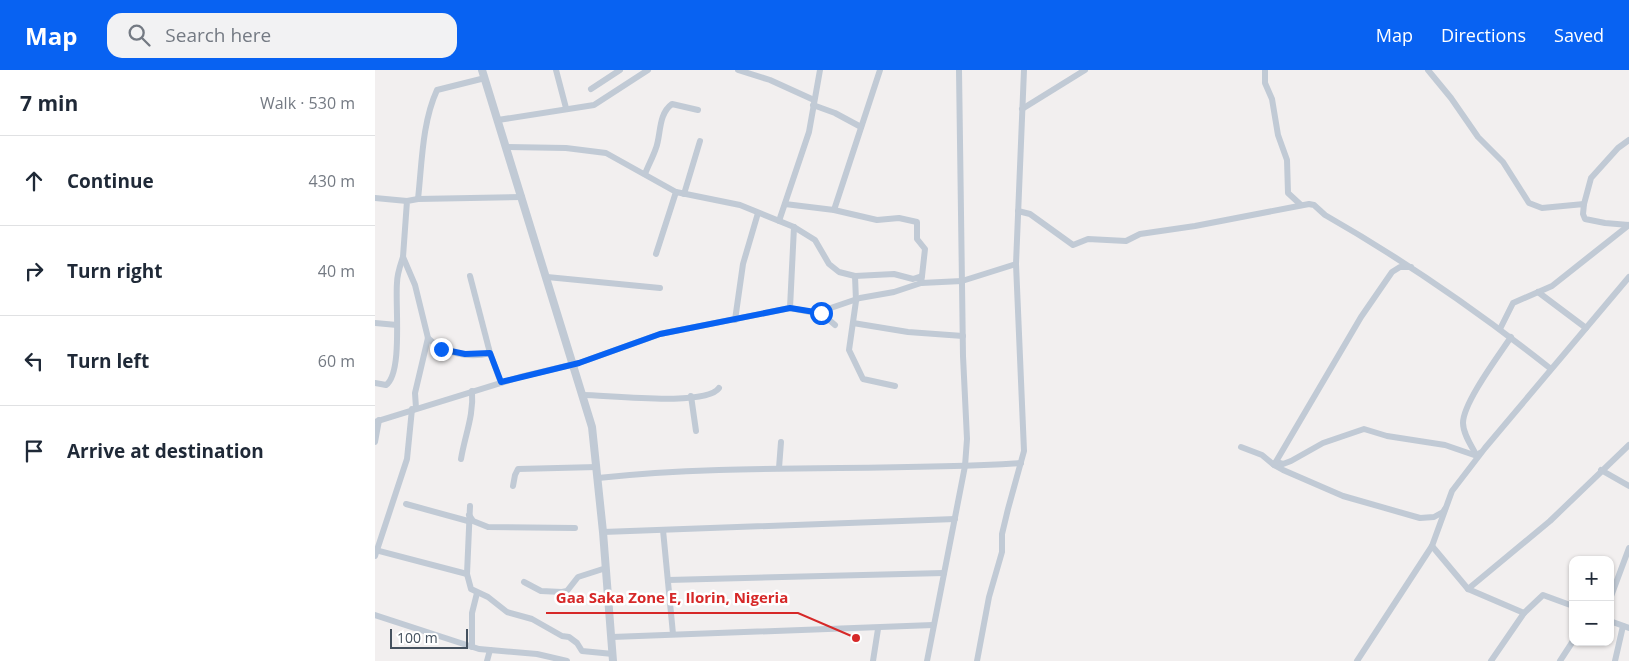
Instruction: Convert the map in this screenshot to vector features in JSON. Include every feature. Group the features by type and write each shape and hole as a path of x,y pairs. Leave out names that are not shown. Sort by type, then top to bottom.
{"street":[{"path":"555,70 566,108"},
{"path":"591,89 620,70"},
{"path":"498,120 594,105 648,70"},
{"path":"738,70 771,80 861,127"},
{"path":"779,221 809,132 820,70"},
{"path":"834,210 879,70"},
{"path":"927,661 965,466 967,439 963,336 959,70"},
{"path":"977,661 989,597 1001,552 1006,518 1024,451 1016,264 1024,70"},
{"path":"1022,109 1085,70"},
{"path":"1265,70 1265,82 1272,99 1278,136 1287,160 1288,193 1301,205"},
{"path":"1428,70 1451,98 1479,138 1503,162 1529,203 1542,208 1584,204"},
{"path":"418,199 423,145 432,100 437,90 484,74 592,427 613,658 582,651 577,643 569,637 562,636 532,619 507,612 469,586 467,574 470,506"},
{"path":"645,174 657,146 659,130 667,107 672,104 698,110"},
{"path":"684,194 699,140"},
{"path":"1629,140 1591,178 1583,214 1585,219 1629,225"},
{"path":"506,147 566,148 606,153 676,192 721,200 794,227 815,240 833,267 855,276 894,274 913,279 922,276"},
{"path":"657,254 676,192"},
{"path":"375,198 407,201 418,199 522,197"},
{"path":"375,383 386,385 393,376 397,325 397,282 403,257 407,201"},
{"path":"785,204 834,210 877,220 899,218 917,222 917,239 925,249 921,284"},
{"path":"1018,211 1030,214 1073,245 1088,239 1126,240 1140,234 1314,204 1325,215 1412,267 1511,337 1551,369"},
{"path":"735,320 743,264 758,213"},
{"path":"1500,329 1513,303 1561,279 1629,225"},
{"path":"790,308 794,227"},
{"path":"403,257 415,285 428,338 415,393 407,459 376,553 467,574"},
{"path":"816,313 856,301 860,298 894,292 921,284 962,281 1016,264"},
{"path":"1275,463 1361,316 1392,272 1400,267 1412,267"},
{"path":"470,276 490,353 501,382"},
{"path":"855,276 856,301 849,350 861,376 867,381 895,386"},
{"path":"547,277 660,288"},
{"path":"1241,447 1262,455 1283,470 1343,496 1420,518 1434,517 1443,512 1452,492 1485,448 1629,277"},
{"path":"1537,292 1586,328"},
{"path":"375,442 377,421 501,382 574,365 660,334 790,308 821,313 835,326"},
{"path":"375,323 397,325"},
{"path":"853,323 908,332 963,336"},
{"path":"1477,456 1463,427 1464,416 1482,379 1511,337"},
{"path":"428,338 436,346 450,351 465,354 490,353"},
{"path":"583,395 666,400 711,394 719,388"},
{"path":"461,459 466,432 471,421 473,391"},
{"path":"691,396 696,431"},
{"path":"1275,463 1283,464 1291,461 1323,442 1364,429 1387,436 1445,445 1477,456"},
{"path":"779,468 781,442"},
{"path":"1468,589 1549,521 1629,445"},
{"path":"1477,456 1485,448"},
{"path":"598,478 690,470 965,466 1021,463"},
{"path":"513,486 518,469 597,467"},
{"path":"1601,470 1629,486"},
{"path":"1357,661 1431,546 1452,492"},
{"path":"406,504 469,518 488,527 575,528"},
{"path":"603,532 955,519"},
{"path":"663,530 673,634"},
{"path":"1431,546 1468,589 1524,614"},
{"path":"1614,588 1629,548"},
{"path":"524,582 541,590 562,592 567,591 578,577 606,568"},
{"path":"668,580 944,573"},
{"path":"472,647 472,613 477,593"},
{"path":"1491,661 1524,614 1543,594 1569,604"},
{"path":"377,617 472,647 544,655 552,659 567,661"},
{"path":"1614,622 1626,627 1615,661"},
{"path":"612,637 933,626"},
{"path":"873,661 878,629"},
{"path":"1570,646 1561,659 1571,661"},
{"path":"487,661 490,650"},
{"path":"538,661 544,655"}],"place":[{"name":"Gaa Saka Zone E, Ilorin, Nigeria","path":"856,638"}],"route":[{"path":"441,349 465,354 483,355 490,353 501,382 574,365 660,334 790,308 821,313"}]}
